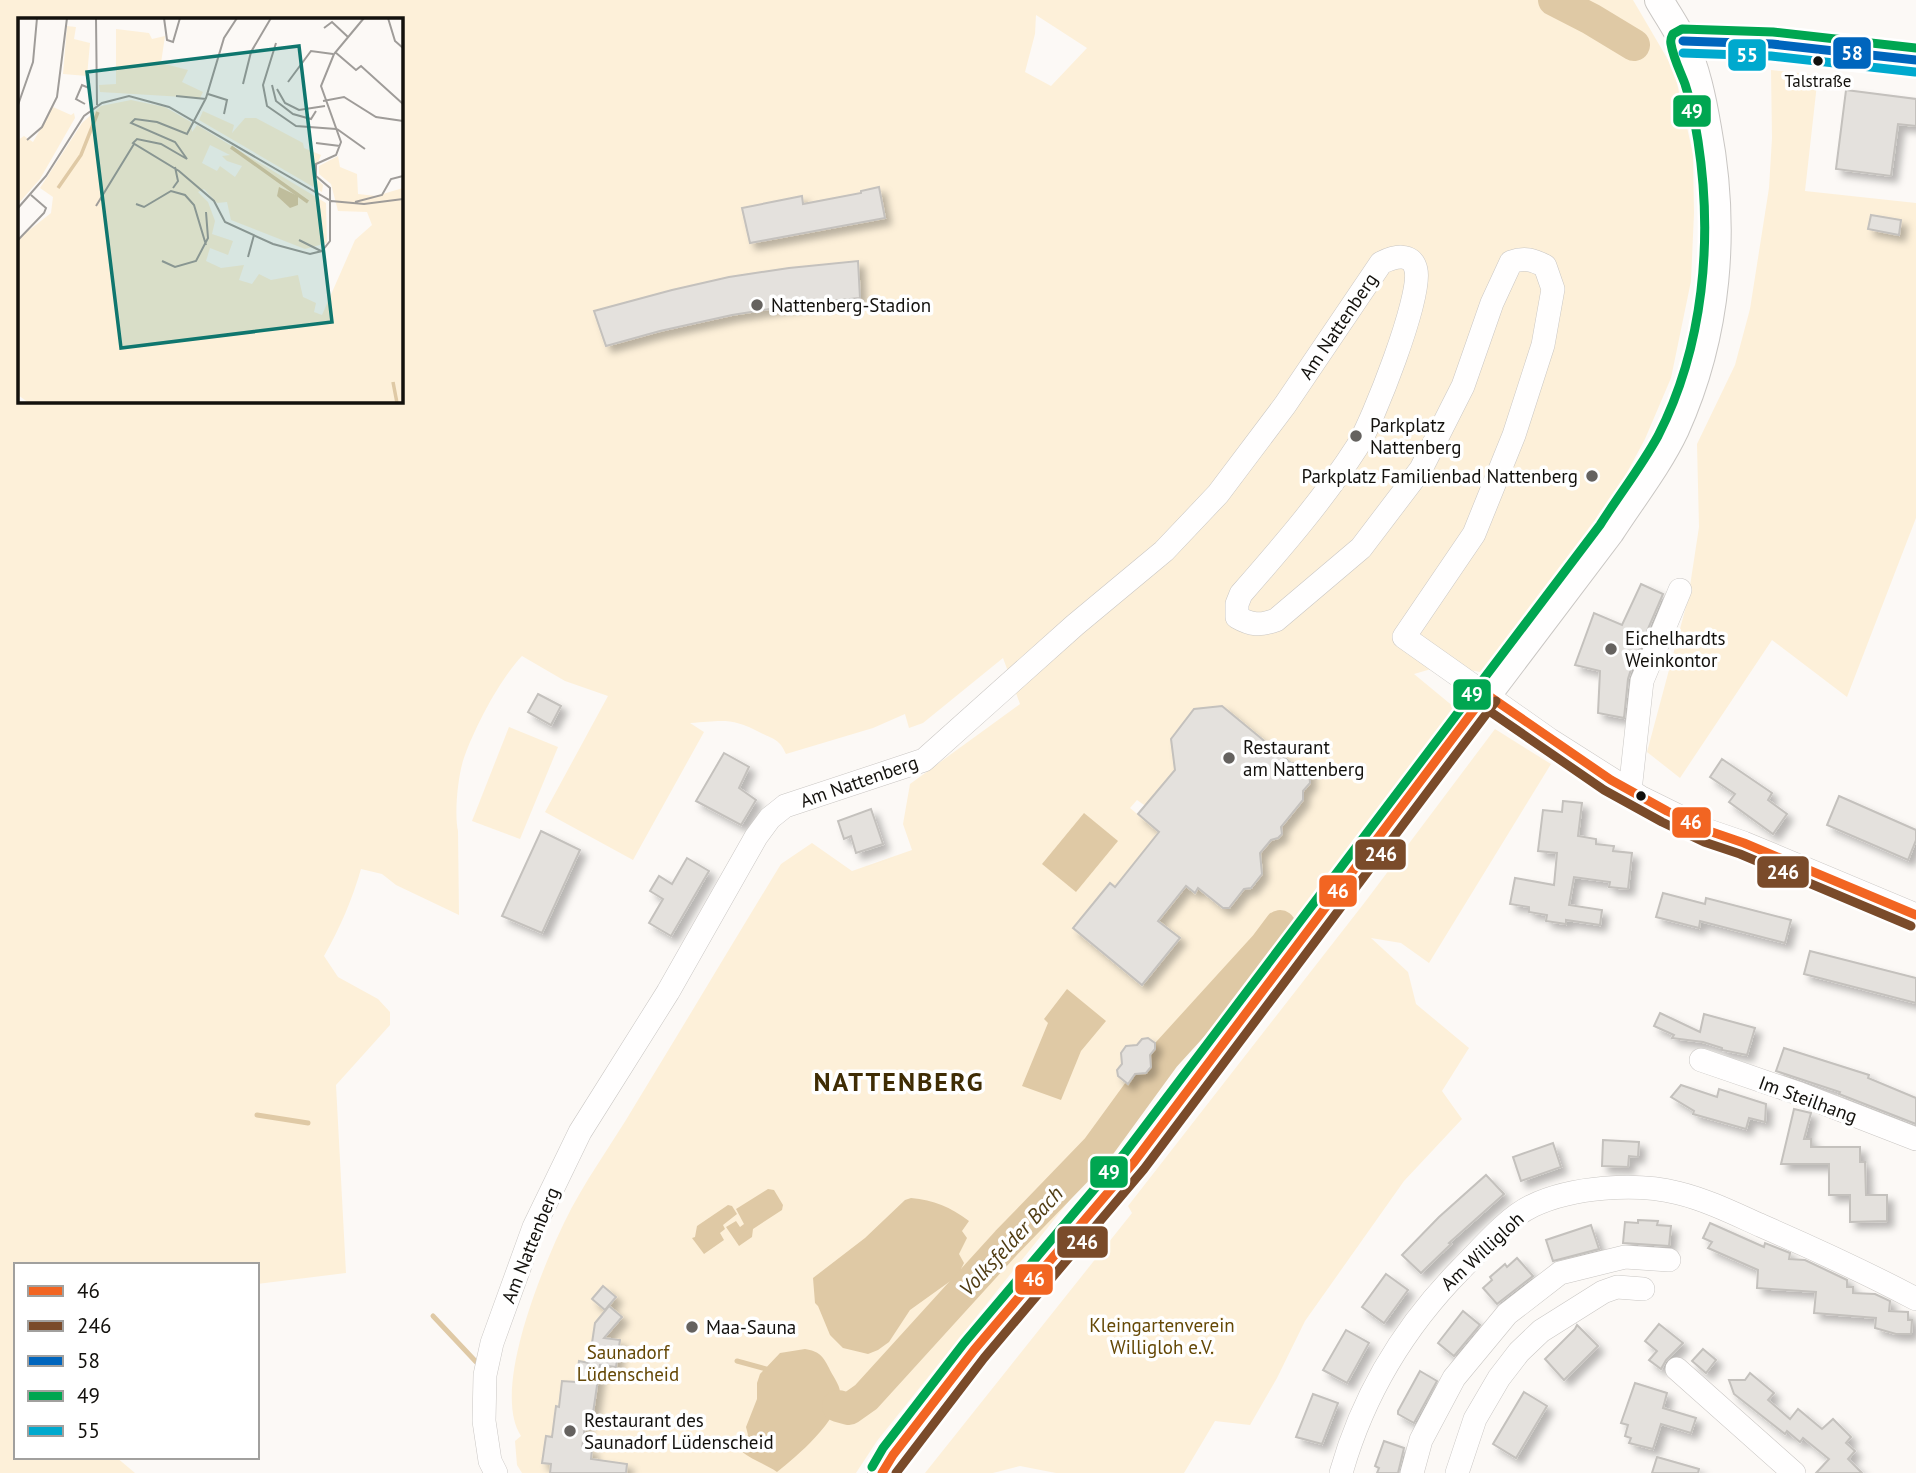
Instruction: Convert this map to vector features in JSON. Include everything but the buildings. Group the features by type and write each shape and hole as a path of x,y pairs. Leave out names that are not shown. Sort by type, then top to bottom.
{"main road":[{"path":"882,1473 974,1350 1134,1162 1610,532 1655,465 1674,430 1699,366 1717,269 1718,229 1711,148 1696,75 1683,41 1659,0"},
{"path":"1683,41 1772,44 1916,60"}],"street":[{"name":"Am Nattenberg","path":"496,1473 490,1461 484,1421 485,1375 492,1343 534,1227 580,1132 668,992 756,837 770,818 785,806 924,760 1075,625 1164,551 1218,494 1285,405 1381,263 1393,257 1404,257 1412,261 1416,270 1402,343 1358,444 1299,528 1241,594 1237,604 1237,617 1261,625 1276,620 1361,548 1421,469 1463,386 1492,303 1511,262 1531,259 1545,266 1553,289 1543,345 1514,435 1474,534 1404,637 1486,694"},
{"path":"1630,791 1642,681 1680,590"},
{"path":"1486,694 1550,740 1630,791 1709,831 1916,915"},
{"name":"Im Steilhang","path":"1701,1060 1800,1094 1916,1139"},
{"name":"Am Willigloh","path":"1341,1473 1357,1425 1374,1387 1414,1321 1436,1294 1515,1218 1530,1207 1553,1197 1632,1187 1678,1193 1730,1212 1846,1262 1916,1299"},
{"path":"1412,1473 1421,1440 1454,1378 1507,1314 1560,1273 1625,1257 1670,1260"},
{"path":"1457,1473 1457,1466 1475,1419 1499,1378 1519,1352 1541,1331 1604,1292 1617,1287 1643,1289"},
{"path":"1677,1369 1794,1473"}],"green space":[{"name":"Saunadorf Lüdenscheid","path":"0,0 1633,0 1674,70 1693,154 1691,281 1671,378 1645,439 1608,508 1485,673 1445,665 1414,674 1460,712 877,1441 856,1473 522,1473 517,1465 515,1441 521,1436 513,1416 512,1390 516,1361 533,1299 572,1208 781,864 812,843 852,871 912,850 903,824 910,784 1020,704 1003,658 923,723 909,728 905,714 873,728 786,754 776,740 742,724 727,721 690,723 704,732 633,860 545,812 608,696 565,681 522,656 489,703 463,762 457,804 459,915 396,885 382,874 361,869 345,914 324,956 338,977 378,999 390,1012 390,1025 336,1085 346,1273 259,1284 259,1263 14,1263 14,1459 118,1459 135,1473 0,1473","holes":["1036,15 1087,48 1051,86 1025,72 1035,34","1222,707 1291,763 1302,763 1309,769 1310,783 1303,791 1303,800 1281,828 1282,834 1272,839 1260,853 1262,875 1251,888 1244,889 1229,908 1223,908 1209,897 1234,863 1221,859 1195,892 1186,886 1158,921 1179,939 1142,985 1074,928 1110,883 1115,887 1159,832 1130,808 1137,800 1154,812 1158,791 1176,769 1171,739 1194,709"]},
{"path":"1771,70 1818,75 1805,191 1916,203 1916,518 1847,697 1772,640 1680,778 1647,752 1688,599 1699,527 1697,444 1735,365 1750,309 1769,188 1772,138"},
{"path":"509,727 558,747 520,839 472,821"},
{"name":"Kleingartenverein Willigloh e.V.","path":"1495,729 1551,764 1429,963 1401,943 1371,938 1408,972 1416,1004 1469,1048 1442,1091 1462,1119 1404,1181 1305,1321 1250,1425 1215,1421 1184,1473 1056,1473 1020,1466 993,1473 925,1473 1132,1213 1128,1206 1365,902"}],"shaded area":[{"path":"1084,813 1118,841 1076,892 1042,864"},
{"path":"1067,989 1106,1021 1081,1051 1061,1100 1022,1086 1048,1023 1044,1019"},
{"path":"768,1189 774,1190 783,1205 782,1210 753,1229 752,1237 739,1246 726,1227 736,1221 740,1227 744,1224 736,1209"},
{"path":"911,1198 941,1205 969,1221 962,1231 967,1238 959,1254 964,1263 961,1269 963,1272 910,1310 889,1342 878,1350 868,1354 843,1348 830,1335 815,1303 813,1278 865,1238 905,1200"},
{"path":"728,1205 732,1206 737,1214 723,1225 725,1229 720,1233 724,1240 704,1254 692,1238 695,1237 697,1226"},
{"path":"805,1349 814,1351 825,1360 839,1386 838,1403 826,1425 777,1472 741,1451 748,1435 746,1427 757,1399 760,1374 780,1353"}],"waterway":[{"name":"Volksfelder Bach","path":"1554,0 1634,45"},
{"name":"Volksfelder Bach","path":"838,1406 849,1409 866,1397 1007,1242 1097,1149 1164,1057 1280,926"},
{"path":"257,1115 308,1123"},
{"path":"433,1316 479,1365"},
{"path":"737,1361 766,1369"}],"transit line":[{"name":"49","path":"872,1467 883,1448 964,1343 1124,1154 1600,525 1658,436 1674,402 1686,366 1701,292 1704,254 1705,216 1698,141 1689,98 1672,49 1673,34 1682,29 1773,32 1916,48"},
{"name":"58","path":"1683,41 1772,44 1916,60"},
{"name":"55","path":"1683,53 1771,56 1915,72"},
{"name":"46","path":"1486,694 1611,780 1667,811 1709,831 1916,915"},
{"name":"46","path":"882,1473 974,1350 1134,1162 1486,694"},
{"name":"246","path":"896,1473 984,1358 1144,1169 1496,701"},
{"name":"246","path":"1479,704 1604,790 1662,822 1704,842 1740,854 1911,926"}],"place":[{"name":"Talstraße","path":"1818,61"},
{"name":"Nattenberg-Stadion","path":"757,305"},
{"name":"Parkplatz Nattenberg","path":"1356,436"},
{"name":"Parkplatz Familienbad Nattenberg","path":"1592,476"},
{"name":"Eichelhardts Weinkontor","path":"1611,649"},
{"name":"Restaurant am Nattenberg","path":"1229,758"},
{"name":"Maa-Sauna","path":"692,1327"},
{"name":"Restaurant des Saunadorf Lüdenscheid","path":"570,1431"}],"district":[{"name":"NATTENBERG","path":"899,1081"}]}
